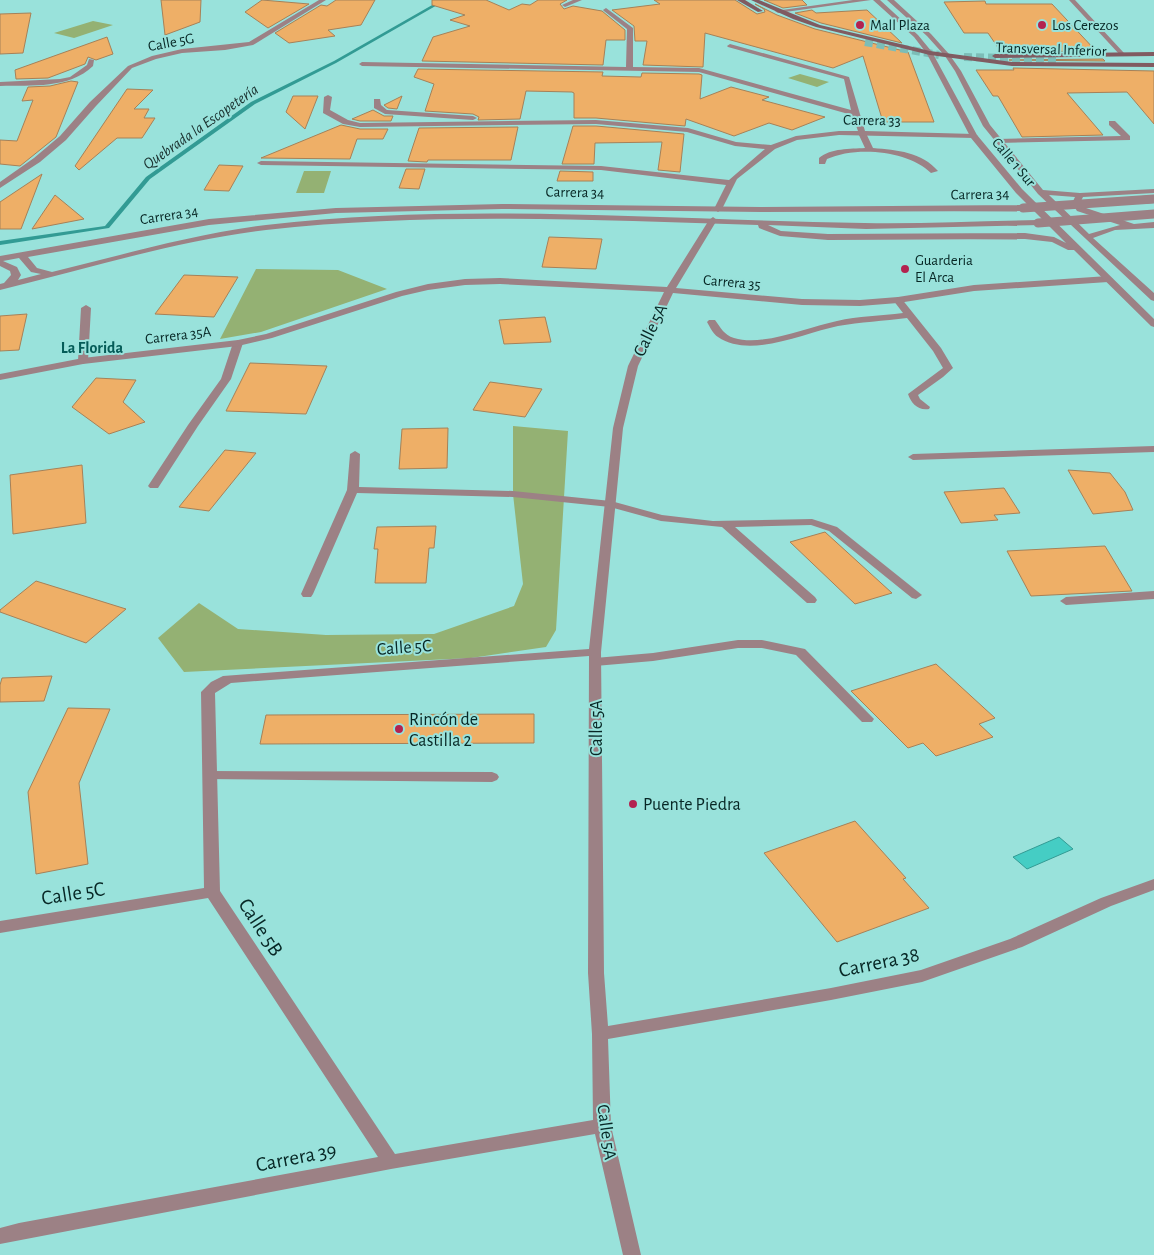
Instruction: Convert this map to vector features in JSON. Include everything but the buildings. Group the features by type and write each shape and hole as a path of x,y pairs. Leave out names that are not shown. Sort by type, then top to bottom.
{"main road":[{"path":"740,0 765,13 794,24 865,42"},
{"name":"Transversal Inferior","path":"754,0 818,26 930,53 1012,64 1154,65"},
{"name":"Transversal Inferior","path":"947,55 1154,54"},
{"name":"Transversal Inferior","path":"1058,59 1154,59"}],"street":[{"name":"Calle 5G","path":"0,186 37,160 63,138 93,104 130,68 154,57 251,44 323,0"},
{"path":"566,5 579,0"},
{"path":"778,11 868,0"},
{"name":"Calle 1 Sur","path":"876,0 916,36 930,53 974,136 1019,191 1154,324"},
{"name":"Calle 1 Sur","path":"890,0 929,35 947,55 958,71 977,111 998,141 1041,192 1154,298"},
{"path":"1072,0 1122,54"},
{"path":"606,10 630,28 629,68"},
{"path":"730,46 847,78 855,114 870,150"},
{"path":"0,84 72,78 90,66 91,60"},
{"path":"362,64 699,70 855,114"},
{"path":"328,96 326,112 346,122 360,125 596,122 660,126 688,130 735,144 772,147"},
{"path":"377,101 377,106 384,112 470,117 492,122"},
{"path":"998,141 1127,138 1112,123"},
{"name":"Carrera 33","path":"772,147 796,138 814,134 862,133 974,136"},
{"name":"Calle 5A","path":"632,1255 602,1126 600,1034 596,973 595,657 618,428 632,366 670,290 716,214 734,178 772,147"},
{"path":"822,162 823,158 838,152 870,150 906,154 920,158 934,171"},
{"path":"261,163 602,168 731,183"},
{"path":"1041,192 1080,194 1154,190"},
{"path":"1080,194 1076,203 1080,208 1132,226"},
{"name":"Carrera 34","path":"3,287 202,238 318,222 376,218 716,214 796,210 1023,208 1154,199"},
{"name":"Carrera 34","path":"0,261 156,230 277,214 375,208 463,206 716,214 748,222 875,226 1038,223 1154,214"},
{"path":"748,222 780,233 828,237 1040,237 1054,240 1080,252"},
{"path":"1087,237 1114,228 1154,225"},
{"path":"22,256 34,270 53,274"},
{"path":"0,261 14,269 16,275 13,280 3,287"},
{"name":"Carrera 35","path":"355,308 428,287 465,282 500,281 670,290 802,302 860,303 898,300 974,288 1108,279"},
{"path":"898,300 944,358 948,368 942,375 920,387 913,394 915,401 925,407"},
{"path":"83,361 86,308"},
{"name":"Carrera 35A","path":"0,377 83,361 238,343 269,336 355,308"},
{"path":"712,322 714,329 720,336 738,342 754,343 776,340 811,329 839,323 908,315"},
{"path":"154,486 193,424 226,379 238,343"},
{"path":"913,458 1154,449"},
{"path":"307,594 353,490 355,454"},
{"path":"353,490 513,494 611,504 661,518 725,524 812,522 832,529 916,595"},
{"path":"725,524 811,600"},
{"path":"1066,601 1154,594"},
{"name":"Calle 5C","path":"216,684 228,679 595,657 653,656 738,644 762,644 800,652 867,718"},
{"name":"Calle 5B","path":"216,684 208,692 212,892 390,1162"},
{"path":"210,776 492,777"},
{"name":"Carrera 38","path":"600,1034 822,996 922,976 1016,943 1106,902 1154,884"},
{"name":"Calle 5C","path":"0,927 212,892"},
{"name":"Carrera 39","path":"0,1236 390,1162 602,1126"}],"green space":[{"path":"93,21 113,25 74,38 54,33"},
{"path":"800,74 829,82 817,87 788,78"},
{"path":"304,171 331,171 324,193 296,193"},
{"path":"256,269 338,270 387,289 261,332 220,339"},
{"path":"513,426 568,431 556,630 546,647 471,658 184,672 158,638 199,603 238,629 326,635 434,634 514,606 523,584 513,494"}],"water":[{"path":"1059,837 1073,849 1027,869 1013,857"}],"waterway":[{"name":"Quebrada la Escopetería","path":"0,243 107,227 148,178 253,103 335,62 444,0"}],"tunnel":[{"path":"865,42 939,55"},
{"path":"964,57 1058,59"}],"place":[{"name":"Mall Plaza","path":"860,25"},
{"name":"Los Cerezos","path":"1042,25"},
{"name":"Guarderia El Arca","path":"905,269"},
{"name":"Rincón de Castilla 2","path":"399,729"},
{"name":"Puente Piedra","path":"633,804"}],"district":[{"name":"La Florida","path":"92,347"}]}
